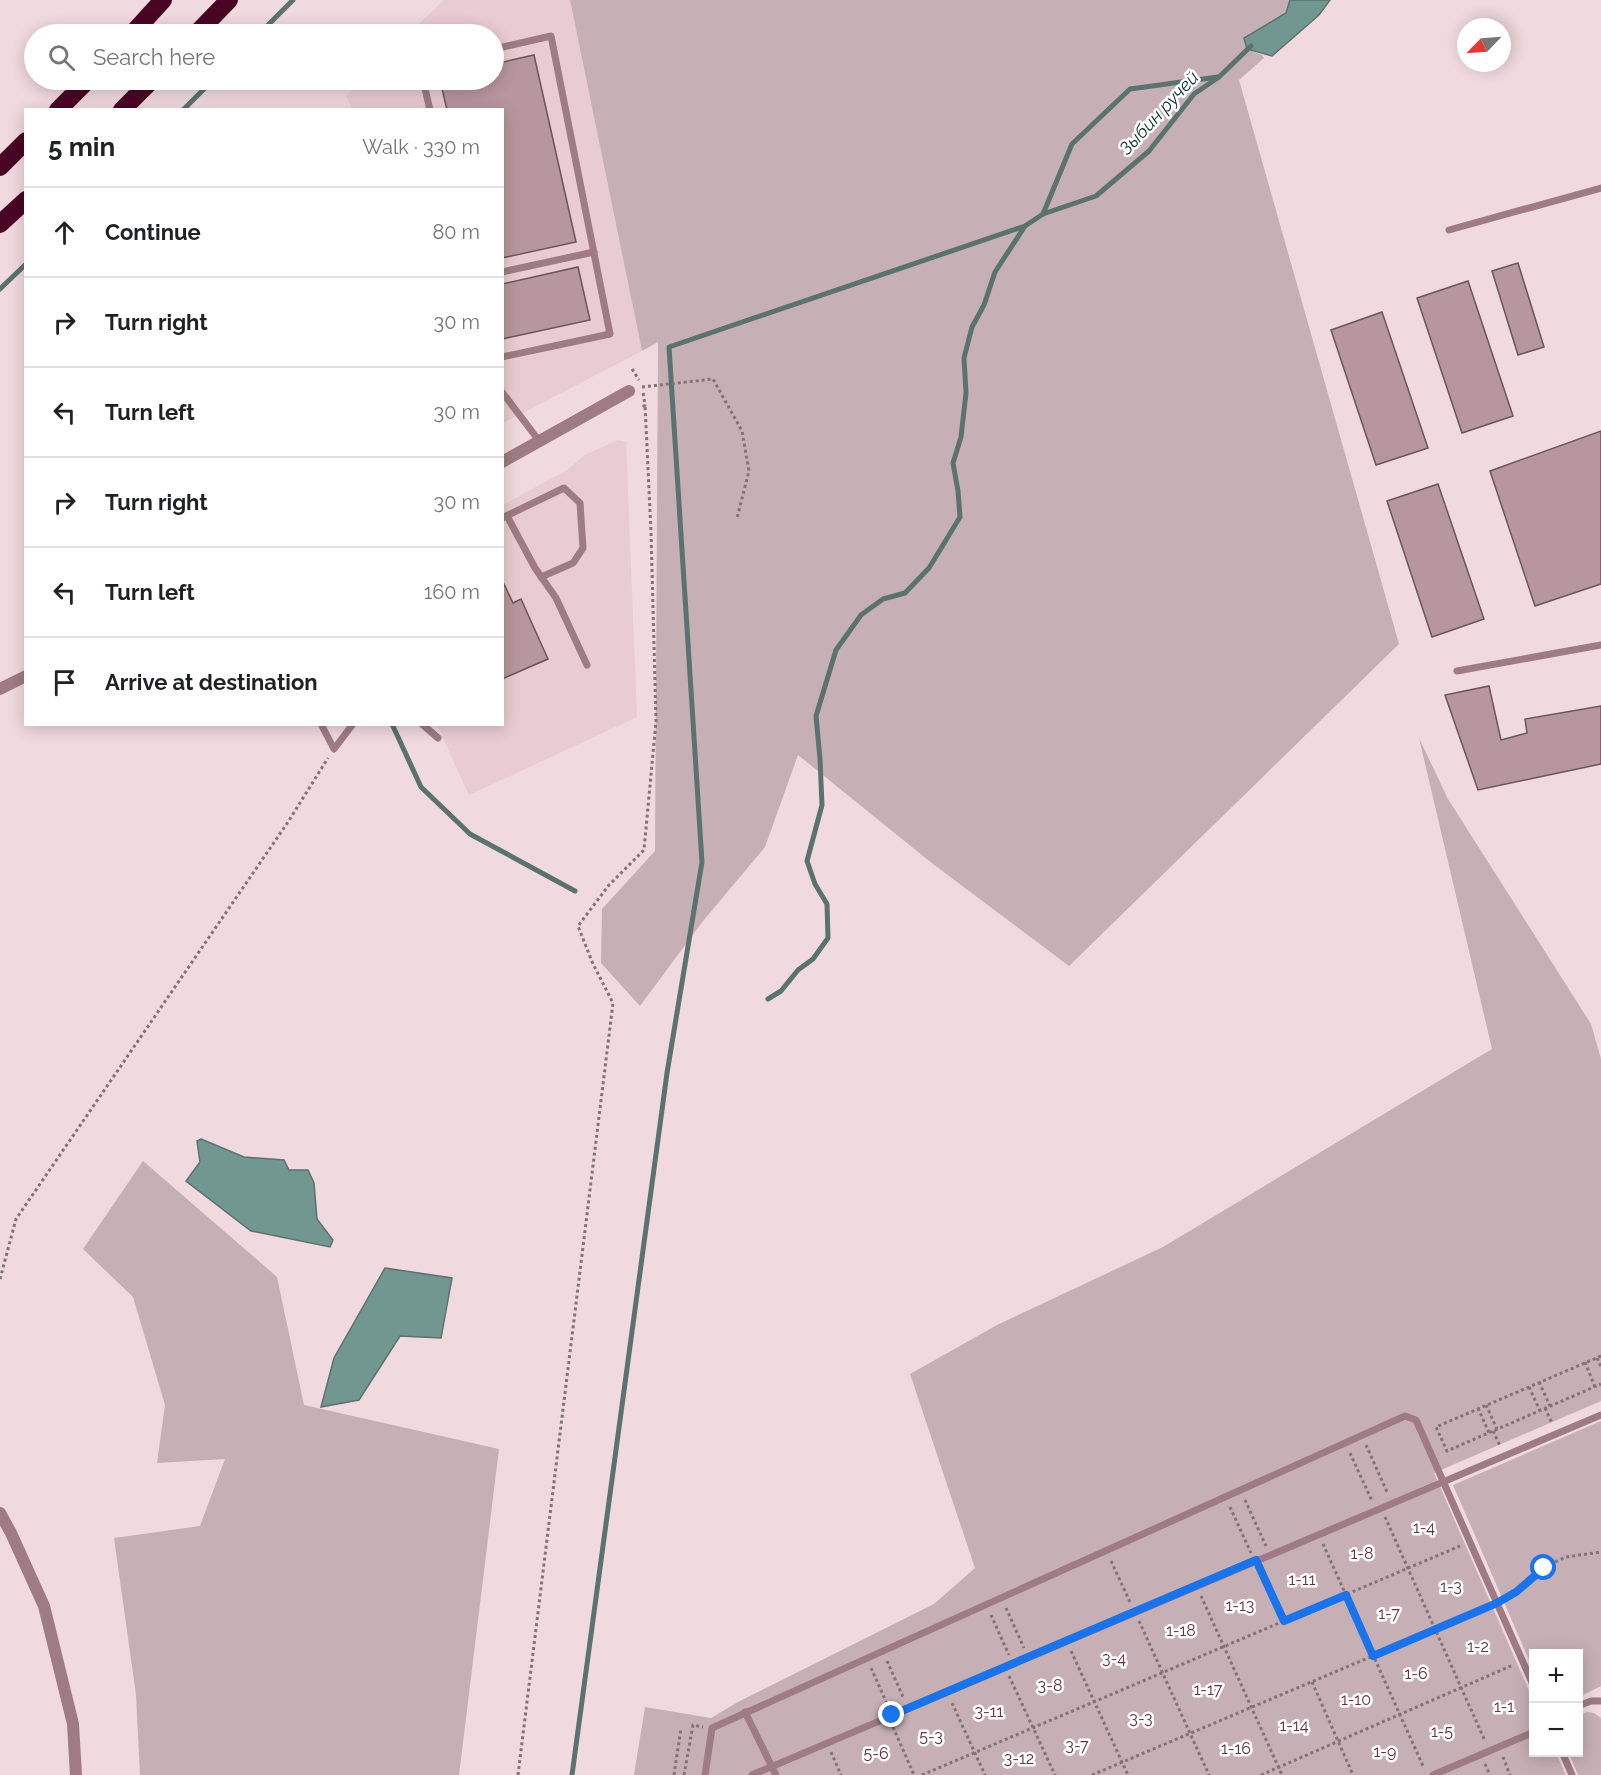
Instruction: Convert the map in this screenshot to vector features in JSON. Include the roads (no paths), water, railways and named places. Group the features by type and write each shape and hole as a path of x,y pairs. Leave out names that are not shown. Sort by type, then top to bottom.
{"highway":[{"path":"141,24 163,0"},
{"path":"206,24 229,0"},
{"path":"60,108 78,90"},
{"path":"124,108 142,90"},
{"path":"0,166 24,143"},
{"path":"0,224 24,202"}],"street":[{"path":"504,461 629,391"},
{"path":"0,689 24,677"},
{"path":"0,1513 44,1606 73,1724 76,1775"}],"lane":[{"path":"504,47 551,36 610,334 504,357"},
{"path":"425,90 430,108"},
{"path":"1449,230 1601,188"},
{"path":"504,272 594,252"},
{"path":"504,395 540,442"},
{"path":"541,577 573,563 583,548 580,503 564,488 505,518 541,577 556,598 587,664"},
{"path":"1457,671 1601,645"},
{"path":"322,726 334,749 351,726"},
{"path":"424,726 438,738"},
{"path":"752,1775 1601,1415"},
{"path":"705,1775 712,1728 1405,1416 1416,1420 1529,1678"},
{"path":"1583,1704 1601,1701"},
{"path":"745,1712 770,1767 776,1775"},
{"path":"1433,1775 1529,1734"},
{"path":"1564,1757 1572,1775"}],"waterway":[{"path":"269,24 293,0"},
{"name":"Зыбин ручей","path":"768,999 781,991 798,970 813,959 828,938 827,904 815,884 807,861 822,805 816,716 836,650 861,615 883,599 905,593 929,568 960,517 953,463 961,437 966,393 964,358 972,327 984,305 995,272 1025,226 1043,214 1096,196 1149,151 1194,94 1219,77 1251,46"},
{"path":"1043,214 1072,144 1130,89 1218,77"},
{"path":"185,108 203,90"},
{"path":"572,1775 667,1073 702,862 669,347 1025,226"},
{"path":"0,289 24,266"},
{"path":"393,726 421,787 470,834 575,891"}],"park label":[{"name":"1-4","path":"1424,1527"},
{"name":"1-8","path":"1362,1553"},
{"name":"1-11","path":"1302,1579"},
{"name":"1-3","path":"1451,1586"},
{"name":"1-13","path":"1240,1605"},
{"name":"1-7","path":"1389,1613"},
{"name":"1-18","path":"1181,1630"},
{"name":"1-2","path":"1478,1646"},
{"name":"3-4","path":"1114,1658"},
{"name":"1-6","path":"1416,1673"},
{"name":"3-8","path":"1050,1685"},
{"name":"1-17","path":"1208,1689"},
{"name":"1-10","path":"1356,1699"},
{"name":"1-1","path":"1504,1706"},
{"name":"3-11","path":"989,1711"},
{"name":"3-3","path":"1141,1718"},
{"name":"1-14","path":"1294,1725"},
{"name":"1-5","path":"1442,1731"},
{"name":"5-3","path":"931,1736"},
{"name":"3-7","path":"1077,1745"},
{"name":"1-16","path":"1236,1748"},
{"name":"1-9","path":"1385,1751"},
{"name":"5-6","path":"876,1753"},
{"name":"3-12","path":"1019,1758"}]}
